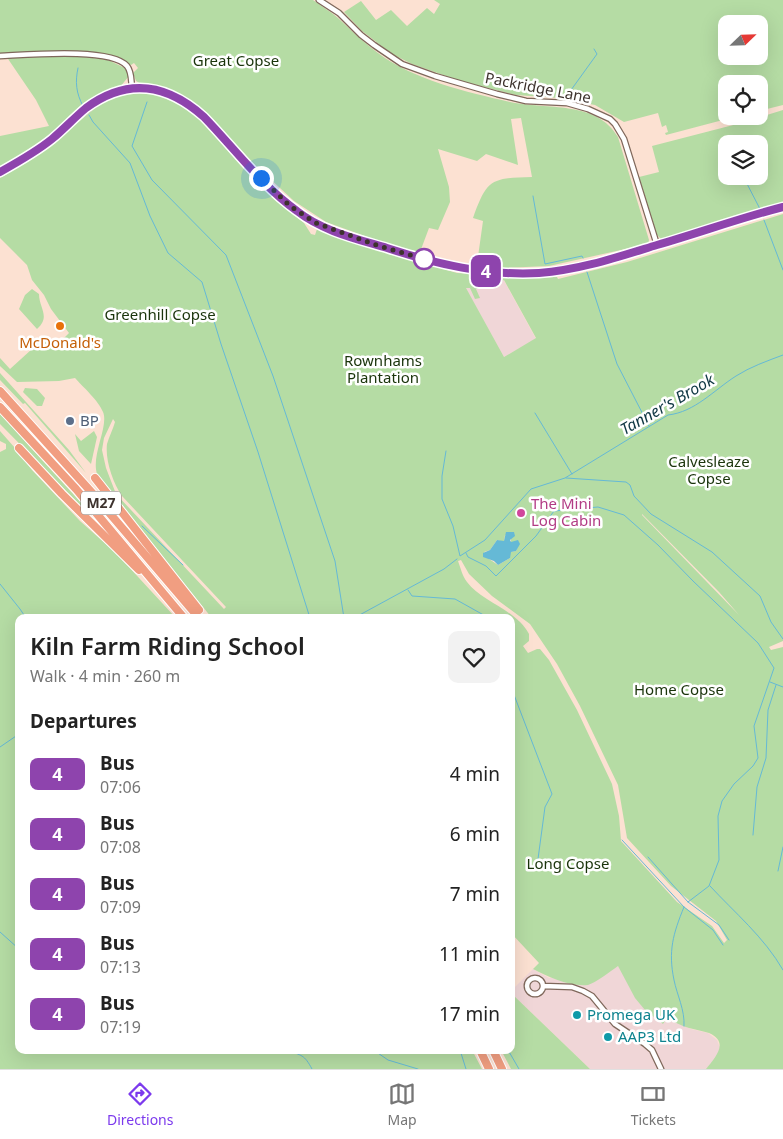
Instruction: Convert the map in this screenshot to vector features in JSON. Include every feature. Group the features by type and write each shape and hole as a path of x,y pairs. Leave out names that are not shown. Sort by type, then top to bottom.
{"highway":[{"name":"M27","path":"0,391 94,495 195,614"},
{"name":"M27","path":"0,407 76,490 181,614"},
{"name":"M27","path":"19,448 101,532 156,583"},
{"name":"M27","path":"95,478 201,614"},
{"path":"482,1054 490,1069"},
{"path":"495,1054 502,1069"}],"street":[{"name":"Packridge Lane","path":"319,0 339,13 374,45 402,64 419,71 526,101 577,105 610,119 624,140 657,245"},
{"path":"0,56 101,55 121,61 127,66 132,88"},
{"path":"0,172 40,148 86,108 100,100 115,92 132,88 148,88 172,95 190,105 204,117 283,200 305,217 331,230 406,255 465,268 526,273 575,268 611,260 783,207"},
{"path":"543,986 572,987 583,990 592,996 615,1024 652,1050 661,1069"}],"shaded area":[{"path":"457,273 502,277 536,339 504,357"},
{"path":"618,966 663,1023 667,1018 691,1029 708,1033 717,1040 720,1048 718,1056 706,1069 590,1069 515,997 515,987 533,969 549,978"}],"green space":[{"name":"Great Copse","path":"0,0 313,0 335,15 378,53 424,78 510,102 584,112 597,117 609,125 618,137 649,240 648,244 549,266 505,268 477,264 483,221 473,218 482,195 492,183 499,180 532,177 521,118 511,119 518,165 486,154 477,161 438,149 449,187 450,202 438,230 429,228 420,252 395,247 326,222 294,201 253,163 193,102 174,93 136,81 133,73 138,68 134,63 131,65 112,56 92,53 78,52 79,56 108,60 125,68 129,76 120,87 88,105 26,154 0,169 0,136 49,126 36,100 4,53 0,53"},
{"path":"434,0 783,0 783,105 768,109 768,75 718,75 718,121 666,135 665,133 668,132 666,125 662,127 658,113 624,122 595,105 559,98 516,95 460,81 412,64 392,54 362,31 344,12 361,1 376,20 391,10 407,26 427,8 434,14 440,4"},
{"path":"139,92 166,96 192,111 280,203 304,223 311,234 315,235 317,229 339,238 457,273 477,274 476,285 478,288 476,289 480,298 475,299 470,288 466,288 504,357 536,338 504,280 483,287 480,282 481,275 521,278 557,277 558,279 627,262 783,214 783,641 769,647 771,650 783,647 783,1069 706,1069 719,1050 719,1041 709,1033 684,1026 667,1018 663,1024 645,1010 635,998 618,966 588,985 559,981 533,969 539,963 515,937 515,618 524,626 529,634 529,641 523,646 528,653 540,649 549,660 577,710 612,784 619,816 621,841 677,902 712,926 724,943 727,940 716,921 671,886 627,838 618,785 580,706 557,664 530,624 492,596 469,574 461,560 458,561 465,579 473,589 510,614 209,614 97,474 96,458 104,418 101,408 94,399 75,378 59,381 17,382 0,366 0,358 10,369 32,349 30,346 36,343 42,344 43,336 46,336 55,347 69,333 32,280 27,265 0,238 0,178 35,157 99,105 120,95","holes":["113,419 115,422 107,444 107,457 110,471 119,491 226,607 224,609 116,494 106,468 102,450 104,438","642,515 719,592 739,615","505,535 511,538 511,542 519,544 516,551 510,552 510,558 498,565 489,559 484,552 490,550 497,540 504,542"]},
{"path":"783,110 783,203 661,239 657,235 639,177 659,172 652,146 733,125 768,125 768,115"},
{"path":"32,289 39,294 44,316 41,325 37,329 19,309 25,295"},
{"path":"0,373 69,450 86,473 25,403 23,404 0,380"},
{"path":"25,388 37,389 45,398 42,406 37,406 23,392"},
{"path":"0,414 85,507 84,509 0,424"},
{"path":"0,431 32,470 80,521 116,553 172,614 15,614 15,1054 474,1054 482,1069 0,1069 0,452 6,449 6,444 0,441"},
{"path":"94,431 97,437 91,464 79,451 75,434 81,441"},
{"path":"515,997 590,1069 511,1069 503,1054 515,1054"}],"water":[{"path":"506,532 514,532 515,536 510,540 511,542 518,540 520,544 516,551 511,552 510,558 498,565 494,561 483,557 483,553 490,550 497,540 504,541"}],"waterway":[{"path":"566,97 597,54 594,49"},
{"path":"78,68 77,87 83,106"},
{"path":"147,102 132,146 152,180 226,255 273,376 335,561 343,614"},
{"path":"89,115 93,122 130,163 150,216 168,253 202,282 309,614"},
{"path":"748,185 760,209"},
{"path":"533,196 545,264 582,256 583,258"},
{"path":"764,220 783,270"},
{"path":"587,272 617,364 649,426"},
{"name":"Tanner's Brook","path":"446,451 442,476 442,499 453,526 460,556 485,540 531,489 565,478 668,415 687,410 696,405 741,373 783,355"},
{"path":"535,413 572,474"},
{"path":"566,478 626,482 630,485 634,496 651,514 712,552 760,596 771,622 783,639"},
{"path":"466,553 468,557 486,566 496,576 536,536 554,511 598,507 624,515 658,545 758,643 774,668 754,726 758,758 753,766 734,784 722,801 718,816 719,860 709,886 688,902"},
{"path":"142,526 183,565"},
{"path":"361,614 444,569 457,559"},
{"path":"0,584 23,614"},
{"path":"408,590 412,596 455,599 482,614"},
{"path":"770,682 783,687"},
{"path":"753,835 757,787 766,758 768,710 776,685"},
{"path":"515,697 552,794 545,807 538,859"},
{"path":"0,747 15,737"},
{"path":"622,840 684,907 713,930 723,945"},
{"path":"778,871 783,847"},
{"path":"648,857 688,902 719,925 729,940"},
{"path":"710,886 758,936 783,970"},
{"path":"684,907 674,934 671,960 684,1026"},
{"path":"0,932 15,945"},
{"path":"297,1054 302,1056 312,1069"},
{"path":"379,1054 388,1060 418,1069"},
{"path":"461,1054 466,1069"},
{"path":"510,1054 519,1069"}],"bus line":[{"name":"4","path":"0,172 40,148 86,108 115,92 142,88 168,93 190,105 204,117 283,200 311,221 331,230 406,255 465,268 526,273 552,272 575,268 611,260 783,207"}],"place":[{"name":"McDonald's","path":"60,326"},
{"name":"BP","path":"70,421"},
{"name":"The Mini Log Cabin","path":"521,513"},
{"name":"Promega UK","path":"577,1015"},
{"name":"AAP3 Ltd","path":"608,1037"}],"route":[{"path":"261,178 290,206 316,223 331,230 406,255 424,259"}],"park label":[{"name":"Greenhill Copse","path":"160,315"},
{"name":"Rownhams Plantation","path":"383,370"},
{"name":"Calvesleaze Copse","path":"709,470"},
{"name":"Home Copse","path":"679,690"},
{"name":"Long Copse","path":"568,864"}]}
